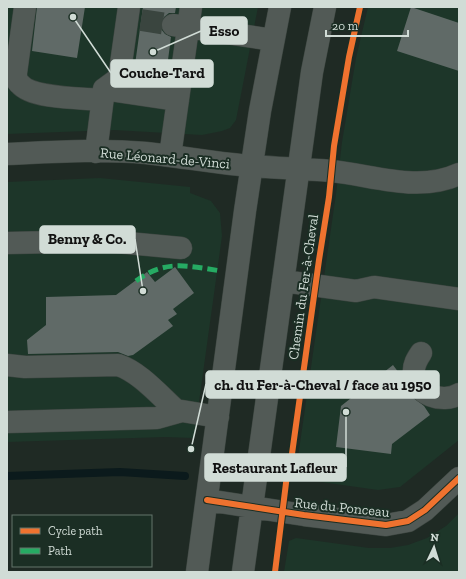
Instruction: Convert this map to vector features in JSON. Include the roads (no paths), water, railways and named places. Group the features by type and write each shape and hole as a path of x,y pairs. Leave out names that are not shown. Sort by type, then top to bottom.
{"street":[{"path":"25,7 16,67 17,80 19,84 32,92 44,95 103,95 178,100"},
{"path":"200,568 207,500 252,166 280,7"},
{"name":"Chemin du Fer-à-Cheval","path":"243,572 298,168 312,72 325,7"},
{"path":"96,152 103,95 119,78 133,15"},
{"path":"170,156 178,100 184,20 273,40"},
{"name":"Rue Léonard-de-Vinci","path":"7,154 96,152 170,156 252,166 298,168 346,173 394,181 420,183 440,180 459,174"},
{"path":"7,243 106,241 181,248"},
{"path":"283,281 356,291 374,287 459,299"},
{"path":"421,353 415,363 414,372 417,385 425,393 440,399 459,394"},
{"path":"7,365 25,367 118,364 125,367 143,381 178,412"},
{"path":"7,422 157,418 178,412 218,416"},
{"name":"Rue du Ponceau","path":"207,500 371,524 397,524 408,521 425,510 459,478"}],"waterway":[{"path":"7,476 120,472 185,476"}],"tunnel":[{"path":"141,20 173,25"}],"place":[{"name":"Couche-Tard","path":"73,17"},
{"name":"Esso","path":"153,52"},
{"name":"Benny & Co.","path":"143,291"},
{"name":"Restaurant Lafleur","path":"346,412"},
{"name":"ch. du Fer-à-Cheval / face au 1950","path":"191,449"}]}
